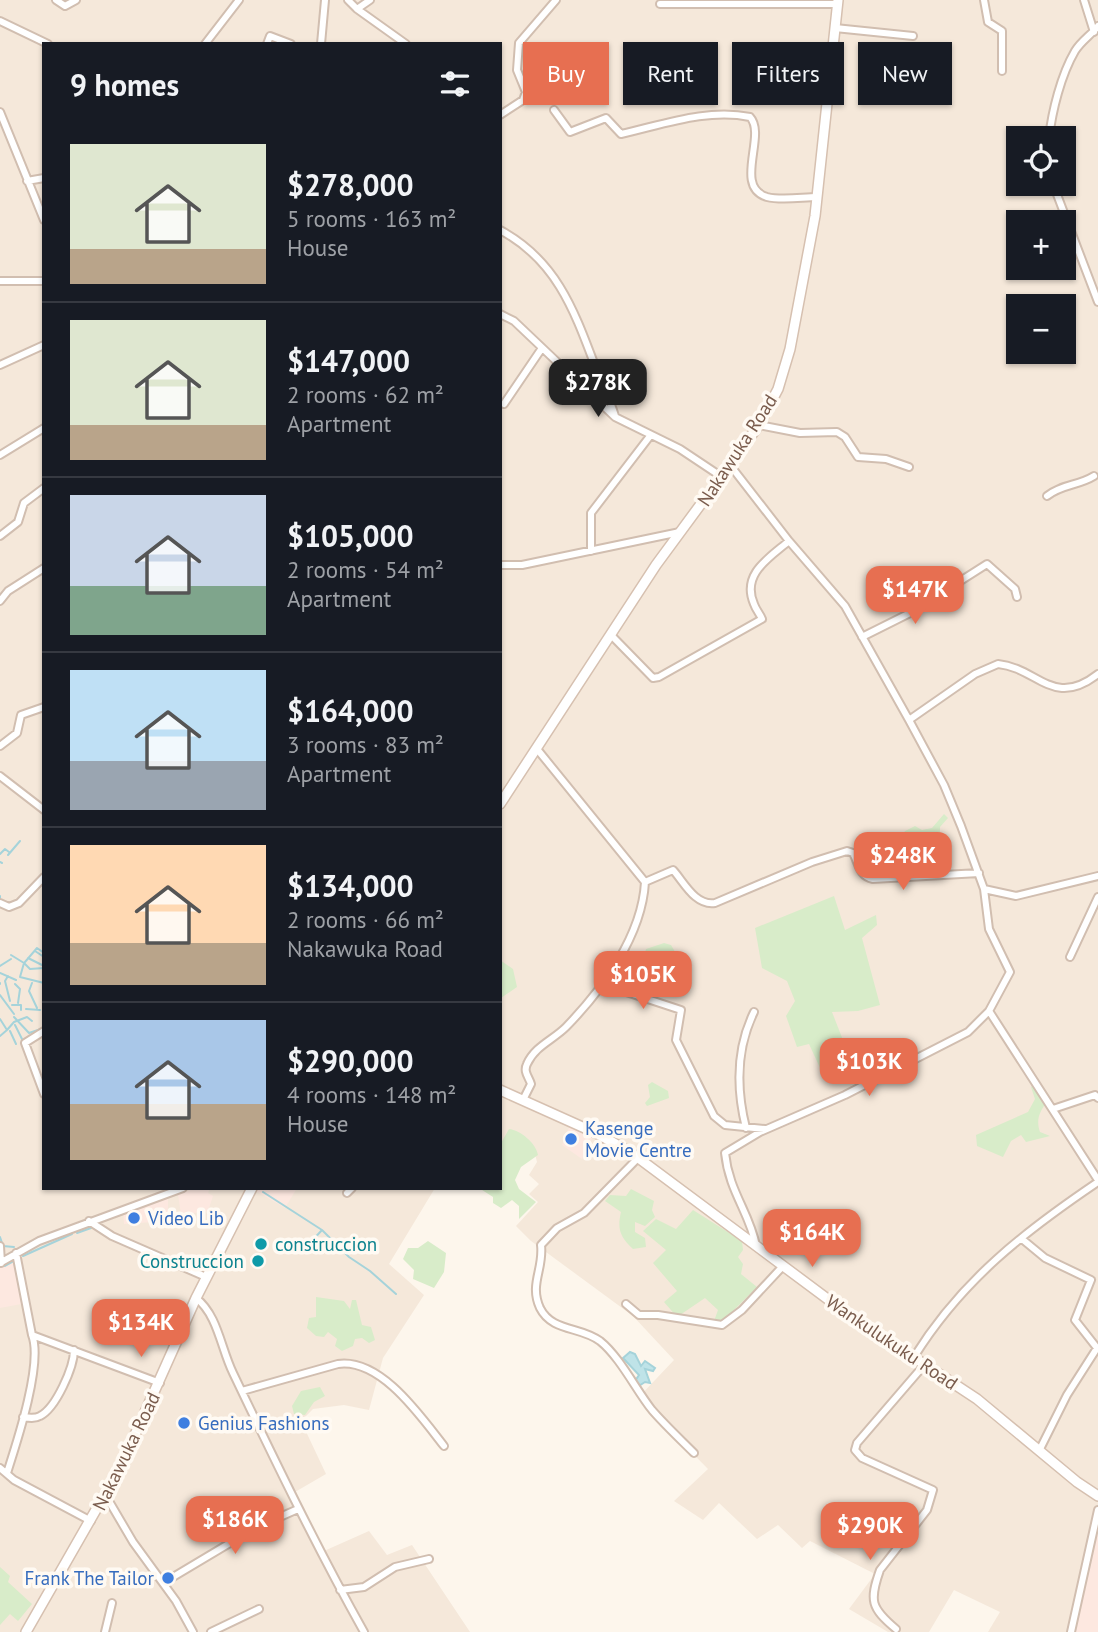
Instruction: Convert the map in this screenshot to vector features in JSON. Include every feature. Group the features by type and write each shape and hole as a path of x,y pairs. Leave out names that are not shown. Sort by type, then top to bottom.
{"main road":[{"name":"Nakawuka Road","path":"502,799 680,532 759,425 778,389 790,349 817,197 837,2"},
{"name":"Wankulukuku Road","path":"502,1091 598,1134 638,1158 845,1312 977,1399 1098,1496"},
{"name":"Nakawuka Road","path":"26,1632 106,1496 160,1382 195,1298 251,1190"}],"street":[{"path":"56,0 65,6 76,0"},
{"path":"207,42 239,0"},
{"path":"321,42 325,0"},
{"path":"348,0 403,42"},
{"path":"357,9 370,0"},
{"path":"502,114 523,100 526,92 517,70 519,43 556,0"},
{"path":"984,0 988,22 1002,31 1002,71"},
{"path":"1050,126 1076,48 1096,29 1084,0"},
{"path":"660,4 837,2"},
{"path":"0,21 44,42"},
{"path":"835,28 913,36"},
{"path":"268,42 270,36 286,42"},
{"path":"554,110 570,132 606,118 621,134 666,121 717,116 750,117 756,125 751,177 761,193 771,198 817,197"},
{"path":"0,112 42,215"},
{"path":"27,181 42,178"},
{"path":"1058,196 1098,302"},
{"path":"502,231 531,248 550,269 582,328 615,417"},
{"path":"0,281 42,281"},
{"path":"502,315 514,321 615,417 680,449 722,477"},
{"path":"0,365 42,346"},
{"path":"504,404 542,348"},
{"path":"759,425 800,433 837,432 845,437 858,457 886,459 909,467"},
{"path":"0,454 42,429"},
{"path":"591,551 591,513 650,436"},
{"path":"730,465 789,541 829,585 909,720 944,785 979,873 984,889 989,929 1010,972 989,1011 968,1032 845,1095 768,1129 725,1153 734,1196 751,1227 756,1247"},
{"path":"1047,496 1059,487 1084,482 1094,476"},
{"path":"0,536 18,522 24,503 42,490"},
{"path":"502,565 522,565 680,532"},
{"path":"611,635 653,678 659,677 762,619 754,604 751,578 757,569 789,541"},
{"path":"862,637 910,613 987,564 1015,589 1017,597"},
{"path":"0,601 8,591 42,569"},
{"path":"909,720 975,674 998,664 1057,689 1066,690 1096,678"},
{"path":"0,747 17,733 21,715 42,708"},
{"path":"537,749 645,882"},
{"path":"0,776 42,808"},
{"path":"645,882 673,870 696,897 708,904 715,903 812,862 847,851 853,853 860,871 873,879 979,873"},
{"path":"984,889 1016,896 1098,876"},
{"path":"0,903 9,907 19,902 42,879"},
{"path":"523,1100 531,1084 525,1070 527,1063 543,1044 566,1027 602,984 638,918 645,882"},
{"path":"1070,957 1098,897"},
{"path":"602,984 681,1010 676,1040 714,1116 725,1125 768,1129"},
{"path":"914,1357 937,1319 989,1263 1098,1181 989,1011"},
{"path":"746,1128 738,1080 744,1036 754,1012"},
{"path":"42,1032 25,1043 42,1089"},
{"path":"1053,1109 1097,1095"},
{"path":"638,1158 584,1213 557,1228 541,1245 542,1262 534,1293 545,1317 599,1340 652,1410 694,1453"},
{"path":"0,1263 89,1221 177,1190"},
{"path":"89,1221 112,1236 205,1277"},
{"path":"1022,1239 1045,1258 1091,1280 1075,1320 1097,1348 1067,1395 1039,1451"},
{"path":"0,1246 13,1255 35,1344 34,1369 7,1473"},
{"path":"0,1246 0,1263"},
{"path":"626,1304 639,1315 659,1315 722,1325 742,1310 783,1266"},
{"path":"195,1298 208,1309 242,1391 298,1509 364,1632"},
{"path":"32,1335 160,1382"},
{"path":"23,1417 37,1418 45,1413 69,1376 74,1350"},
{"path":"242,1391 350,1363 401,1393 444,1446"},
{"path":"896,1629 876,1612 873,1604 878,1576 927,1510 933,1490 862,1458 855,1450 857,1443 925,1364"},
{"path":"0,1468 14,1480 91,1521"},
{"path":"106,1496 193,1632"},
{"path":"163,1583 255,1528 298,1509"},
{"path":"1071,1632 1098,1510"},
{"path":"340,1590 364,1587 395,1567 429,1559"},
{"path":"105,1632 112,1603"},
{"path":"211,1632 259,1609"}],"shaded area":[{"path":"0,0 1098,0 1098,1632 988,1632 1000,1612 954,1590 929,1632 888,1632 849,1609 875,1574 810,1541 802,1548 778,1525 757,1539 719,1503 703,1520 674,1501 708,1469 638,1398 674,1360 633,1316 531,1241 516,1226 538,1202 529,1194 539,1184 529,1175 537,1162 533,1146 502,1156 502,42 42,42 42,1190 434,1190 389,1264 424,1295 383,1358 369,1410 344,1405 313,1409 301,1421 326,1474 295,1492 324,1551 369,1531 387,1555 412,1545 470,1632 0,1632"},
{"path":"570,1125 594,1134 582,1159 562,1145"},
{"path":"189,1190 209,1190 208,1193 213,1196 208,1211 181,1215 178,1194"},
{"path":"256,1190 296,1190 285,1208"},
{"path":"168,1197 168,1221 124,1224 123,1212"},
{"path":"15,1258 27,1303 0,1308 0,1267"},
{"path":"1098,1526 1098,1632 1073,1632 1092,1553"}],"green space":[{"path":"944,814 948,818 940,827 940,834 923,839 919,848 940,867 936,874 907,875 896,867 890,850 905,831 915,826 922,830 932,828"},
{"path":"834,896 845,930 876,915 877,925 862,938 880,1005 858,1011 832,1012 850,1058 821,1070 809,1044 797,1047 786,1016 795,1001 787,981 762,968 755,928"},
{"path":"664,943 671,945 678,957 654,991 646,995 637,982 624,988 613,984 616,969 628,966 628,978 639,974 646,949"},
{"path":"502,961 513,969 517,987 502,997"},
{"path":"652,1082 668,1091 669,1098 647,1106 645,1103 650,1097 648,1085"},
{"path":"1035,1084 1046,1103 1039,1117 1040,1132 1050,1136 1026,1142 1021,1135 1011,1141 1003,1157 977,1146 976,1135 1028,1112 1035,1099 1031,1087"},
{"path":"509,1129 518,1132 534,1146 538,1155 521,1167 515,1180 519,1189 536,1202 519,1219 519,1206 512,1200 501,1208 493,1203 493,1197 482,1190 502,1190 502,1141"},
{"path":"631,1189 654,1201 652,1210 655,1217 645,1226 635,1222 635,1232 645,1238 646,1247 633,1249 621,1232 621,1212 605,1201 610,1195 626,1196"},
{"path":"693,1210 742,1241 743,1250 738,1257 743,1264 741,1274 757,1287 727,1317 713,1324 718,1310 705,1298 677,1317 664,1302 677,1291 653,1263 666,1250 643,1231 656,1219 676,1229"},
{"path":"428,1241 446,1253 444,1272 434,1288 413,1279 414,1270 403,1259 408,1248 418,1248"},
{"path":"316,1297 344,1301 350,1309 352,1300 356,1300 362,1325 371,1327 375,1340 369,1343 362,1338 355,1339 353,1346 342,1351 335,1346 337,1339 328,1332 324,1337 316,1336 307,1328 309,1318 316,1317"},
{"path":"320,1387 325,1396 314,1402 305,1415 294,1414 292,1406 301,1391"},
{"path":"0,1567 10,1576 8,1582 32,1604 18,1621 10,1614 0,1625"}],"water":[{"path":"630,1352 635,1354 641,1366 645,1361 655,1368 653,1371 645,1369 650,1383 645,1382 634,1389 633,1384 639,1375 623,1358"}],"waterway":[{"path":"8,855 20,841"},
{"path":"0,854 5,849 9,852"},
{"path":"25,962 37,948 42,952"},
{"path":"35,951 42,956"},
{"path":"11,955 24,963 20,977 42,982"},
{"path":"28,958 42,965"},
{"path":"0,966 11,959"},
{"path":"24,963 30,969 42,968"},
{"path":"0,973 16,980"},
{"path":"8,976 5,981 10,1001"},
{"path":"32,983 29,991 37,1008"},
{"path":"15,984 20,989 18,1003"},
{"path":"0,995 14,1014"},
{"path":"12,1005 21,1005 21,1010"},
{"path":"26,1009 40,1010"},
{"path":"14,1017 29,1033 42,1029"},
{"path":"0,1019 7,1030 14,1022 27,1017 32,1021"},
{"path":"15,1025 22,1039"},
{"path":"0,1036 7,1030"},
{"path":"10,1031 16,1044"},
{"path":"263,1192 322,1230 349,1257 396,1294"},
{"path":"77,1233 91,1228"},
{"path":"309,1244 322,1230"},
{"path":"23,1256 72,1234"},
{"path":"0,1237 3,1246 14,1247"},
{"path":"5,1266 14,1261"}],"place":[{"name":"Kasenge Movie Centre","path":"571,1139"},
{"name":"Video Lib","path":"134,1218"},
{"name":"construccion","path":"261,1244"},
{"name":"Construccion","path":"258,1261"},
{"name":"Genius Fashions","path":"184,1423"},
{"name":"Frank The Tailor","path":"168,1578"}]}
